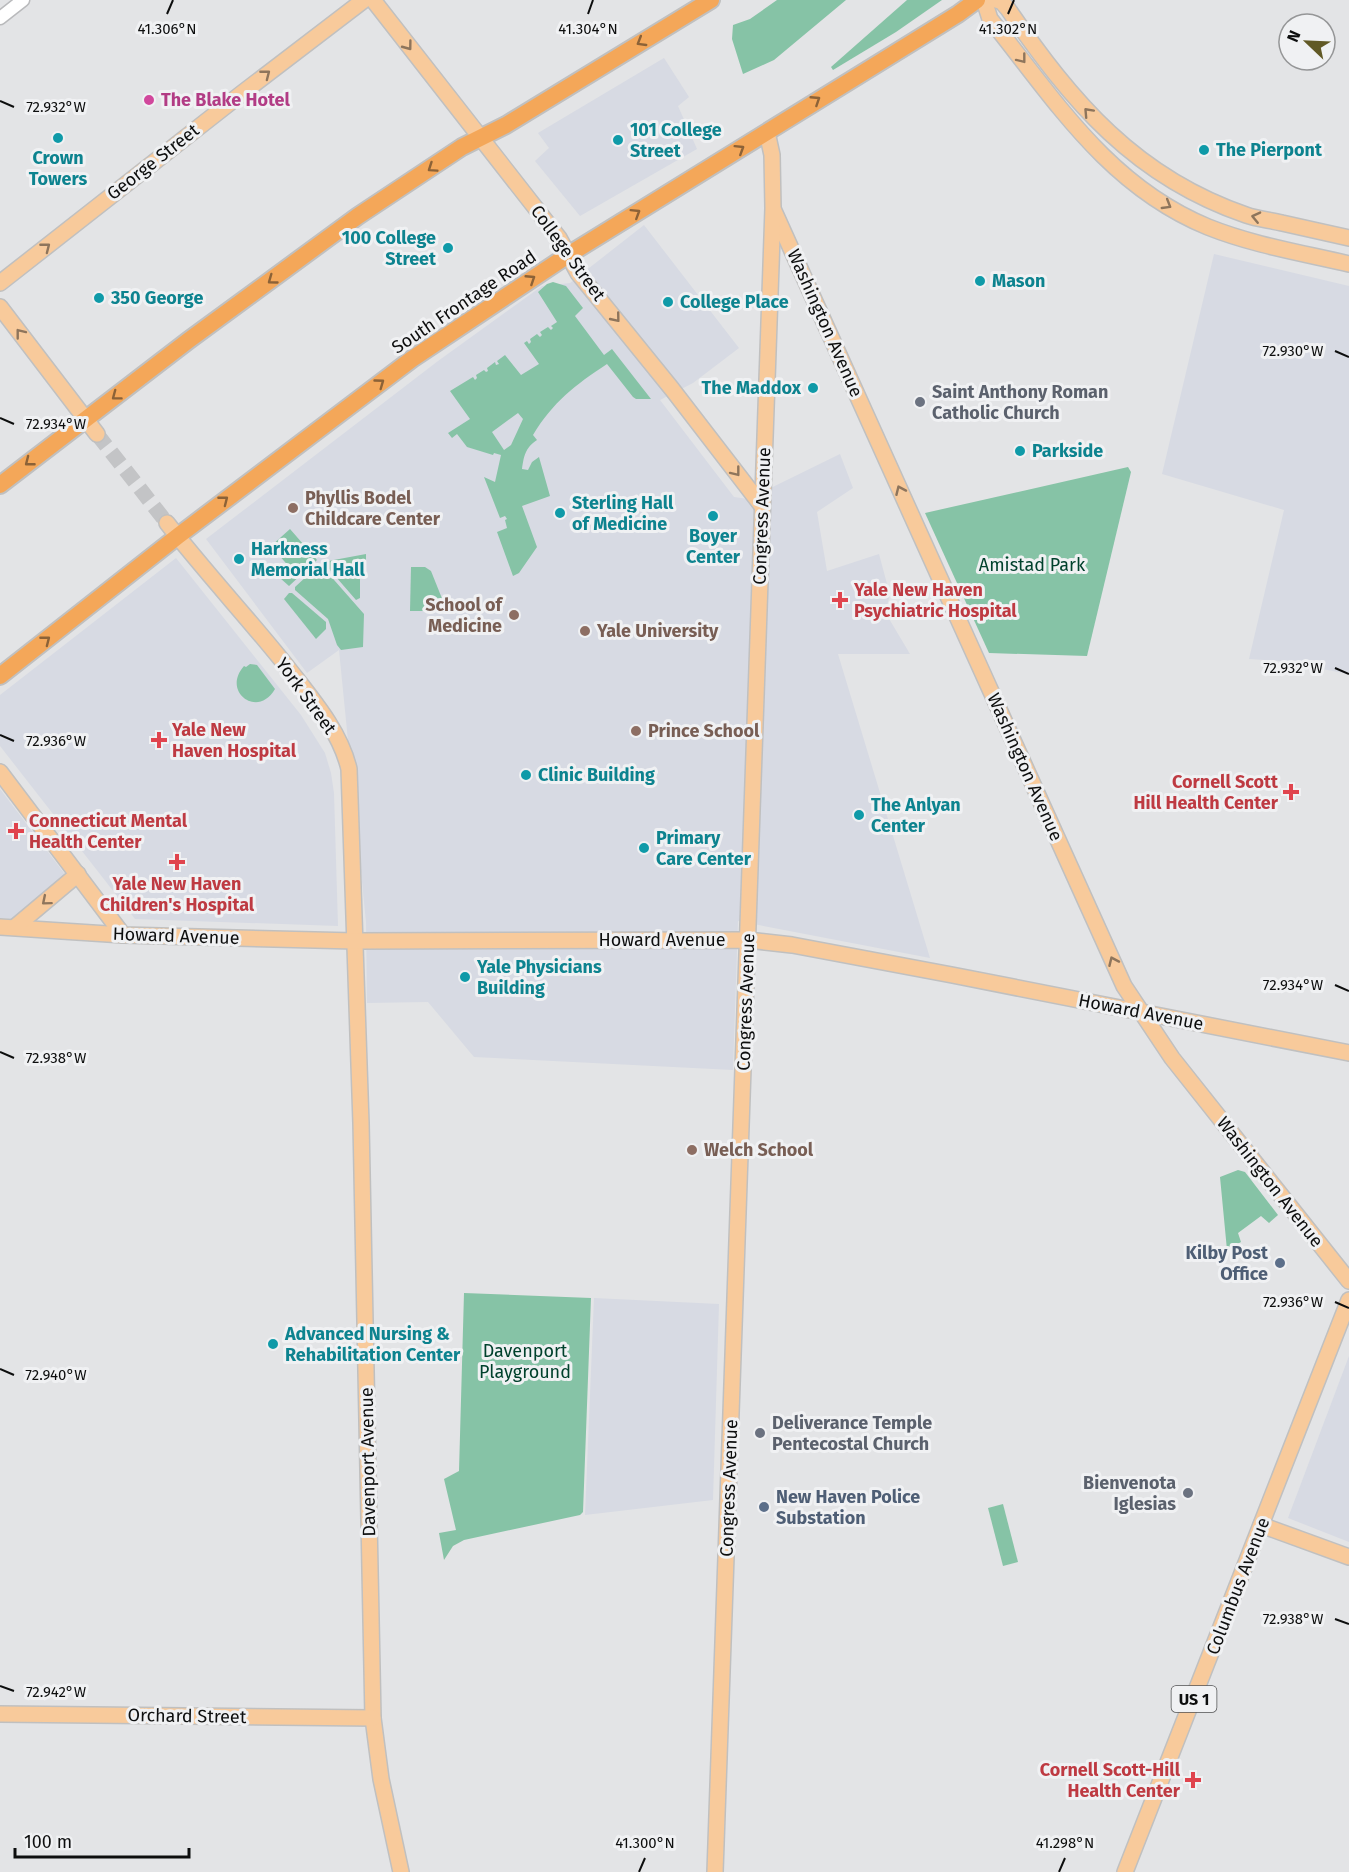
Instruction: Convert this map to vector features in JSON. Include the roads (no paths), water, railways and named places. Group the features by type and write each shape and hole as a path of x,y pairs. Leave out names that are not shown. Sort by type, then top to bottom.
{"highway":[{"path":"0,485 86,418 358,216 462,147 506,124 691,6 711,0"},
{"name":"South Frontage Road","path":"0,676 172,529 412,359 568,255 977,0"}],"main road":[{"name":"George Street","path":"0,283 225,105 364,0"},
{"name":"College Street","path":"373,0 466,122 482,137 559,238 578,273 672,389 762,506"},
{"path":"984,0 990,19 1085,139 1109,163 1145,192 1207,226 1243,239 1349,264"},
{"path":"996,0 1002,2 1008,9 1065,88 1103,128 1130,152 1176,183 1248,216 1349,238"},
{"name":"Congress Avenue","path":"715,1872 773,208 772,155 767,132"},
{"name":"Washington Avenue","path":"773,208 1124,986 1172,1058 1349,1281"},
{"path":"1270,245 1276,234 1300,227"},
{"path":"0,307 97,434"},
{"name":"York Street","path":"172,529 305,690 330,724 341,746 349,770 355,941"},
{"path":"0,772 123,935"},
{"path":"7,927 78,874"},
{"name":"Howard Avenue","path":"7,927 123,935 355,941 748,940 792,945 929,970 1349,1053"},
{"name":"Davenport Avenue","path":"355,941 373,1719 381,1779 401,1872"},
{"name":"Columbus Avenue","path":"1125,1872 1349,1300"},
{"path":"1261,1525 1349,1557"},
{"name":"Orchard Street","path":"0,1714 373,1719"}],"street":[{"path":"0,18 23,0"}],"tunnel":[{"path":"97,434 167,523"}],"place":[{"name":"The Blake Hotel","path":"149,100"},
{"name":"Crown Towers","path":"58,138"},
{"name":"101 College Street","path":"618,140"},
{"name":"The Pierpont","path":"1204,150"},
{"name":"100 College Street","path":"448,248"},
{"name":"Mason","path":"980,281"},
{"name":"350 George","path":"99,298"},
{"name":"College Place","path":"668,302"},
{"name":"The Maddox","path":"813,388"},
{"name":"Saint Anthony Roman Catholic Church","path":"920,402"},
{"name":"Parkside","path":"1020,451"},
{"name":"Phyllis Bodel Childcare Center","path":"293,508"},
{"name":"Sterling Hall of Medicine","path":"560,513"},
{"name":"Boyer Center","path":"713,516"},
{"name":"Harkness Memorial Hall","path":"239,559"},
{"name":"Yale New Haven Psychiatric Hospital","path":"840,600"},
{"name":"School of Medicine","path":"514,615"},
{"name":"Yale University","path":"585,631"},
{"name":"Prince School","path":"636,731"},
{"name":"Yale New Haven Hospital","path":"159,740"},
{"name":"Clinic Building","path":"526,775"},
{"name":"Cornell Scott Hill Health Center","path":"1291,792"},
{"name":"The Anlyan Center","path":"859,815"},
{"name":"Connecticut Mental Health Center","path":"16,831"},
{"name":"Primary Care Center","path":"644,848"},
{"name":"Yale New Haven Children's Hospital","path":"177,862"},
{"name":"Yale Physicians Building","path":"465,977"},
{"name":"Welch School","path":"692,1150"},
{"name":"Kilby Post Office","path":"1280,1263"},
{"name":"Advanced Nursing & Rehabilitation Center","path":"273,1344"},
{"name":"Deliverance Temple Pentecostal Church","path":"760,1433"},
{"name":"Bienvenota Iglesias","path":"1188,1493"},
{"name":"New Haven Police Substation","path":"764,1507"},
{"name":"Cornell Scott-Hill Health Center","path":"1193,1780"}],"park label":[{"name":"Amistad Park","path":"1032,565"},
{"name":"Davenport Playground","path":"525,1361"}]}
